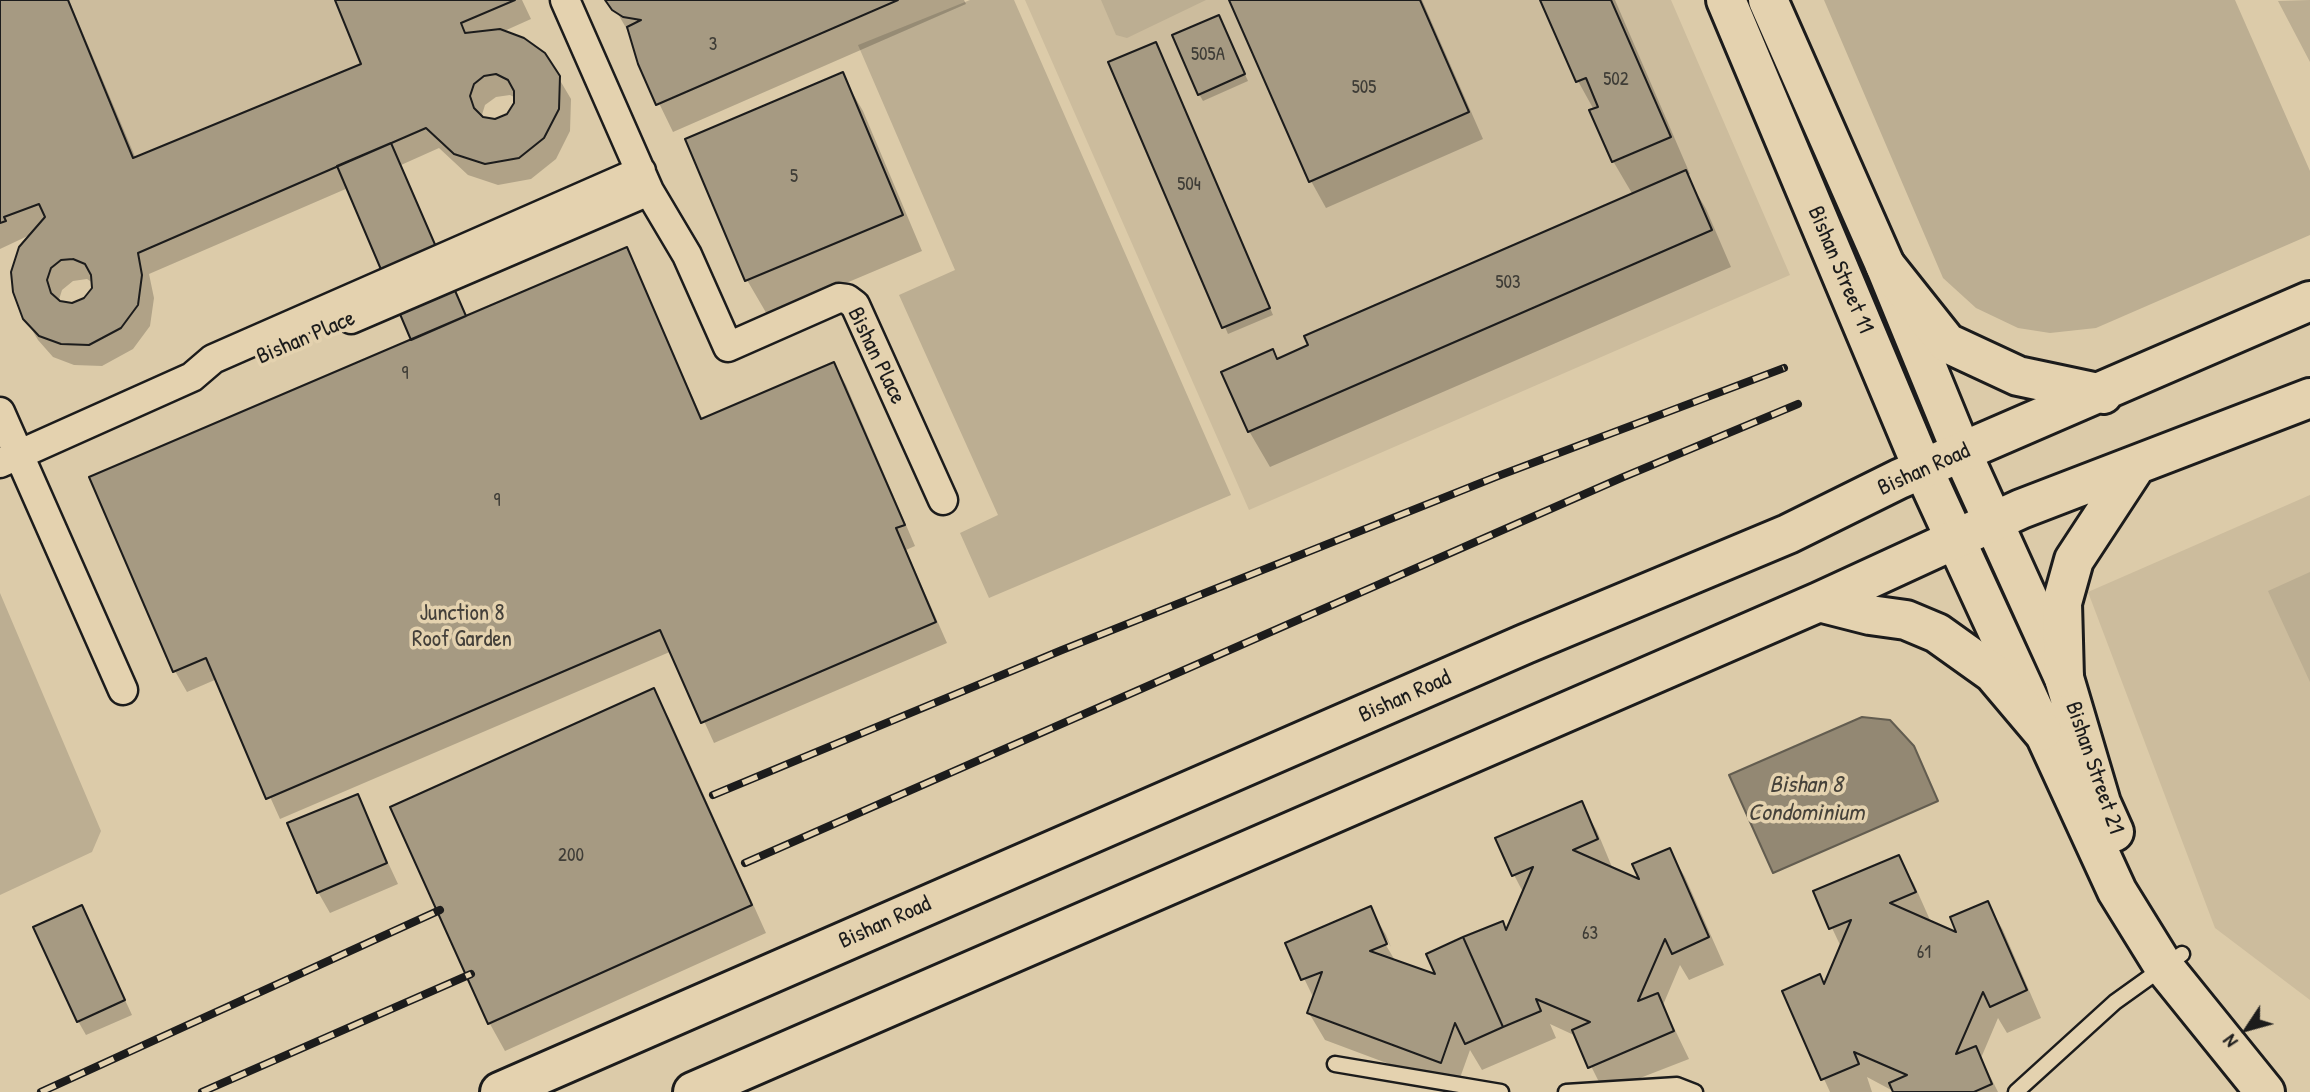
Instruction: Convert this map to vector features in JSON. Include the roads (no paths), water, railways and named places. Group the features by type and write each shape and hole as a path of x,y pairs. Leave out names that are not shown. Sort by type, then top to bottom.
{"main road":[{"name":"Bishan Street 11","path":"1726,0 1955,540"},
{"name":"Bishan Street 11","path":"1768,0 1885,265 1962,453"},
{"path":"1885,265 1947,343 2018,376 2103,394"},
{"name":"Bishan Road","path":"500,1092 1513,650 1787,534 1923,469 2103,394 2310,301"},
{"path":"693,1092 1819,602 1993,522 2310,398"},
{"name":"Bishan Street 21","path":"1962,453 2064,678 2101,803 2173,961 2293,1092"},
{"path":"2064,678 2062,603 2074,559 2135,467"},
{"name":"Bishan Street 21","path":"1955,540 2117,891 2173,961 2265,1092"},
{"path":"1819,602 1870,615 1906,620 1937,634 1993,673 2042,731"}],"street":[{"name":"Bishan Place","path":"565,0 645,181 687,255 728,347 839,298 847,299 855,305 943,500"},
{"name":"Bishan Place","path":"10,458 192,377 213,359 645,181"},
{"path":"0,412 10,458 123,690"}],"lane":[{"path":"2016,1092 2115,1002 2173,961"},
{"path":"1335,1064 1501,1092"},
{"path":"1566,1092 1677,1085 1695,1092"}],"water":[{"name":"Bishan 8 Condominium","path":"1862,717 1890,720 1914,746 1938,801 1773,873 1729,775"}],"railway":[{"path":"713,795 1062,650 1498,476 1784,368"},
{"path":"745,863 1621,478 1798,404"},
{"path":"41,1092 440,910"},
{"path":"202,1092 471,974"}],"park label":[{"name":"Junction 8 Roof Garden","path":"462,627"}]}
